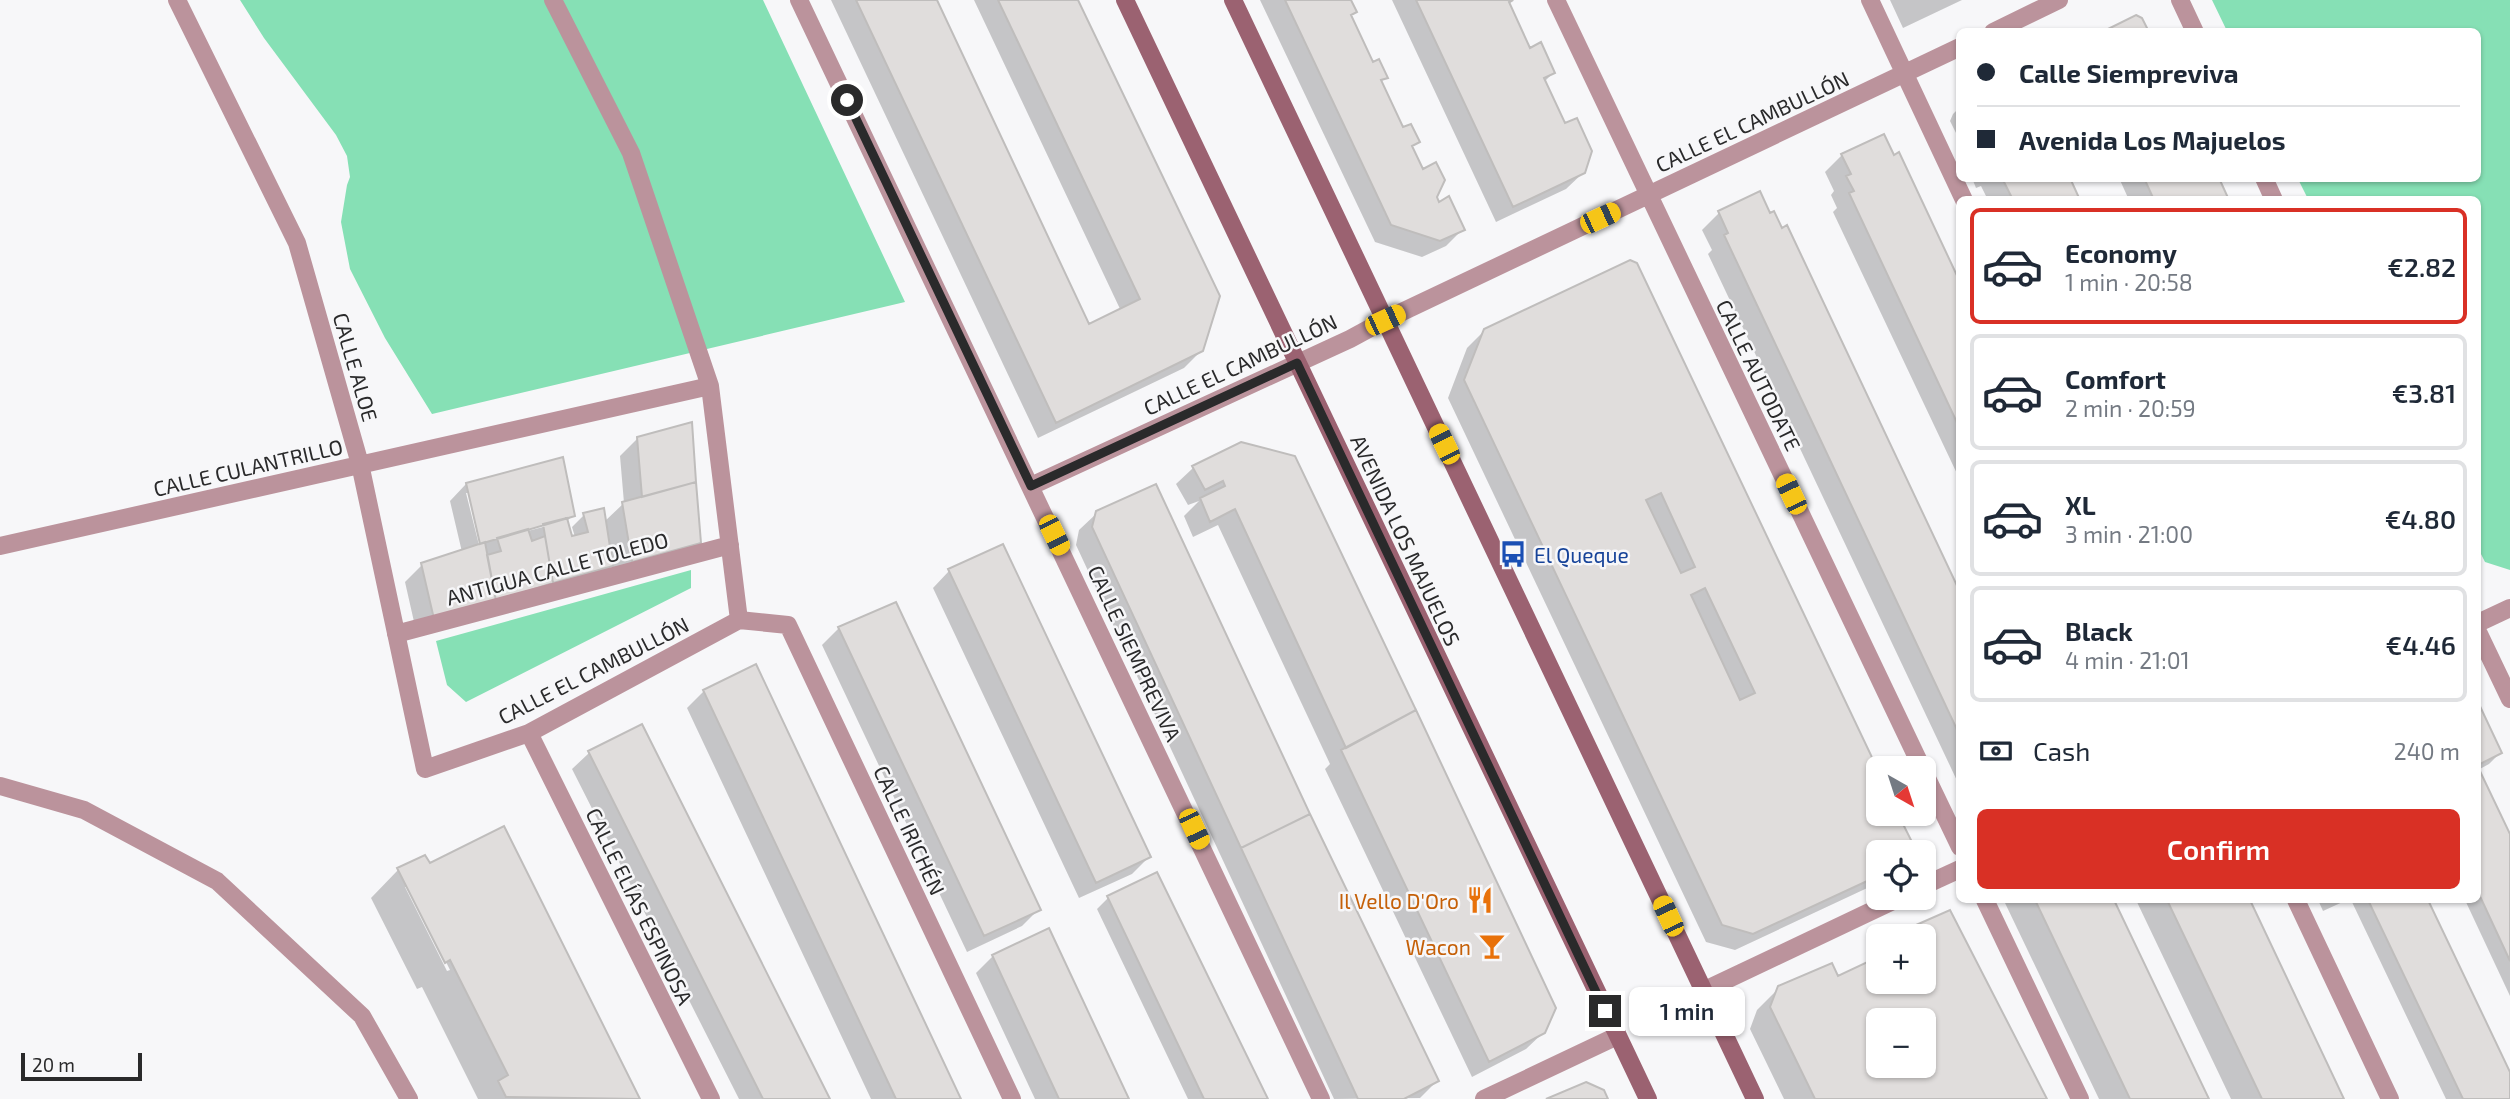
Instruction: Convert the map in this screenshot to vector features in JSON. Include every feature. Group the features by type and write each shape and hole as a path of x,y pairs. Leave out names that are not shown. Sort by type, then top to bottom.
{"street":[{"name":"CALLE ALOE","path":"177,0 297,243 360,464 425,769"},
{"path":"553,0 631,153 710,386 739,620"},
{"name":"CALLE SIEMPREVIVA","path":"799,0 1321,1099"},
{"name":"AVENIDA LOS MAJUELOS","path":"1125,0 1648,1099"},
{"path":"1233,0 1755,1099"},
{"name":"CALLE AUTODATE","path":"1556,0 1917,756"},
{"path":"1870,0 1956,181"},
{"path":"2001,28 2059,0"},
{"path":"2180,0 2192,28"},
{"name":"CALLE EL CAMBULLÓN","path":"1031,486 1297,363 1956,49"},
{"name":"CALLE CULANTRILLO","path":"0,546 710,386"},
{"name":"ANTIGUA CALLE TOLEDO","path":"397,634 730,545"},
{"path":"2481,622 2510,608"},
{"name":"CALLE EL CAMBULLÓN","path":"425,769 529,733 739,620"},
{"name":"CALLE IRICHÉN","path":"739,620 788,625 1012,1099"},
{"path":"2481,638 2510,699"},
{"name":"CALLE ELÍAS ESPINOSA","path":"529,733 711,1099"},
{"path":"0,786 84,810 217,881 362,1016 409,1099"},
{"name":"CALLE AUTODATE","path":"1936,796 1956,839"},
{"path":"1936,880 1956,871"},
{"path":"1986,903 2080,1099"},
{"path":"2297,903 2390,1099"},
{"path":"1703,990 1873,910"},
{"path":"1484,1099 1617,1036"}],"green space":[{"path":"240,0 763,0 905,302 432,414 385,338 350,269 341,222 350,177 347,156 336,135 264,38"},
{"path":"2212,0 2510,0 2510,570 2485,562 2481,554 2481,196 2306,196 2300,182 2481,182 2481,28 2226,28"},
{"path":"691,570 691,588 466,702 447,685 436,641"}],"building":[{"path":"856,0 937,0 1089,324 1140,299 998,0 1078,0 1220,296 1203,351 1056,423"},
{"path":"1285,0 1351,0 1357,12 1351,15 1373,62 1379,59 1388,78 1381,80 1403,127 1411,124 1420,142 1412,146 1423,169 1436,162 1445,180 1437,197 1439,202 1449,196 1465,230 1440,241 1391,225"},
{"path":"1416,0 1513,0 1509,2 1530,48 1541,42 1555,73 1544,78 1565,123 1577,118 1592,151 1585,173 1513,207"},
{"path":"2136,15 2142,18 2147,28 2110,28"},
{"path":"1884,134 1894,155 1899,152 1956,273 1956,420 1849,193 1854,191 1846,176 1851,174 1841,154"},
{"path":"2004,182 2072,182 2078,196 2011,196"},
{"path":"2146,182 2221,182 2227,196 2152,196"},
{"path":"1760,191 1770,213 1774,211 1782,228 1787,225 1956,584 1956,728 1724,235 1728,233 1718,211"},
{"path":"1630,260 1637,263 1871,756 1866,756 1866,826 1904,826 1911,840 1866,840 1866,882 1753,934 1722,925 1464,380 1484,329","holes":["1661,493 1695,567 1681,573 1646,500","1705,588 1755,693 1740,700 1691,595"]},
{"path":"692,422 696,482 642,497 637,437"},
{"path":"1241,442 1295,456 1416,710 1346,748 1235,509 1210,522 1200,498 1225,486 1223,481 1205,490 1192,466"},
{"path":"563,457 575,516 480,544 466,483"},
{"path":"696,482 701,543 632,562 622,502"},
{"path":"1156,484 1310,814 1241,848 1092,527 1096,511"},
{"path":"604,508 613,566 553,583 543,524 567,518 572,536 588,532 583,513"},
{"path":"528,529 532,541 545,536 553,583 496,601 487,555 501,551 497,538"},
{"path":"485,542 496,601 434,619 421,563"},
{"path":"1003,544 1151,857 1096,883 948,569"},
{"path":"896,602 1041,910 984,936 838,627"},
{"path":"756,664 961,1099 896,1099 703,690"},
{"path":"2481,708 2502,753 2481,764"},
{"path":"1416,710 1556,1008 1545,1033 1489,1062 1341,750"},
{"path":"642,724 830,1099 763,1099 588,751"},
{"path":"2481,773 2510,834 2510,961 2481,898"},
{"path":"1310,814 1439,1081 1404,1099 1358,1099 1241,848"},
{"path":"504,826 640,1099 506,1097 498,1081 508,1075 450,960 445,963 397,868 425,855 430,863"},
{"path":"1157,872 1268,1099 1204,1099 1107,896"},
{"path":"2036,903 2115,903 2209,1099 2130,1099"},
{"path":"2168,903 2251,903 2344,1099 2262,1099"},
{"path":"2369,903 2429,903 2510,1072 2510,1099 2463,1099"},
{"path":"1950,910 2047,1099 1815,1099 1770,1007 1778,986 1832,963 1838,976 1866,963 1866,994 1936,994 1936,924 1918,924"},
{"path":"1049,928 1129,1099 1059,1099 992,955"},
{"path":"1586,1082 1604,1090 1608,1099 1546,1099"}],"place":[{"name":"El Queque","path":"1513,554"},
{"name":"Il Vello D'Oro","path":"1480,900"},
{"name":"Wacon","path":"1492,946"}],"route":[{"path":"847,100 1031,486 1297,363 1605,1011"}]}
